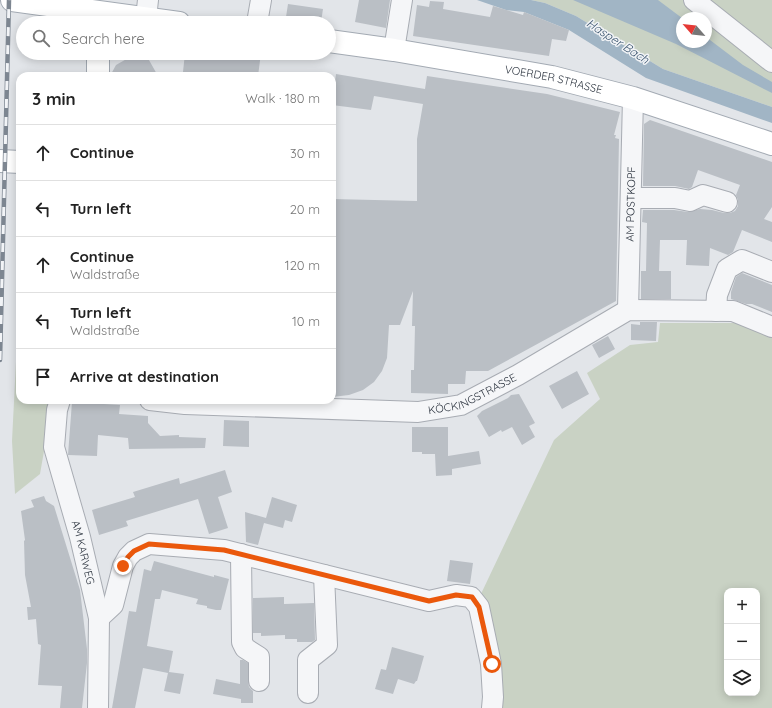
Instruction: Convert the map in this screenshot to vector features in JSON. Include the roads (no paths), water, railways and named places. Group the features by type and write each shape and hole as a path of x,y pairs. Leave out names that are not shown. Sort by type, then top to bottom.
{"main road":[{"path":"12,0 91,16"},
{"path":"111,16 147,9 164,16"},
{"name":"VOERDER STRASSE","path":"336,42 394,50 552,77 633,98 772,144"},
{"path":"98,60 98,72"},
{"path":"0,161 16,162"}],"street":[{"path":"258,16 261,0"},
{"path":"394,50 402,0"},
{"path":"694,0 772,62"},
{"name":"AM POSTKOPF","path":"628,310 633,98"},
{"path":"631,198 675,198 690,201 703,195 727,202"},
{"path":"716,311 717,295 727,269 742,260 772,272"},
{"path":"628,310 733,311 772,327"},
{"name":"KÖCKINGSTRASSE","path":"185,404 418,412 461,405 518,375 628,310"},
{"name":"AM KARWEG","path":"59,404 54,448 80,537 99,618 98,708"},
{"path":"99,618 113,605 123,566 128,557 134,551 149,544 224,550 429,601 456,595 472,597 479,607 492,664 492,708"},
{"path":"241,554 242,642 245,648 259,657 259,681"},
{"path":"308,693 308,660 327,645 324,575"}],"water":[{"path":"477,0 531,0 545,3 576,16 663,69 772,107 772,123 646,78 569,30 524,12 506,10"},
{"path":"573,0 658,0 676,14 676,44"},
{"path":"712,42 743,65 772,82 772,93 684,48 712,48"}],"railway":[{"path":"0,360 9,0"}],"water label":[{"name":"Hasper Bach","path":"618,41"}]}
